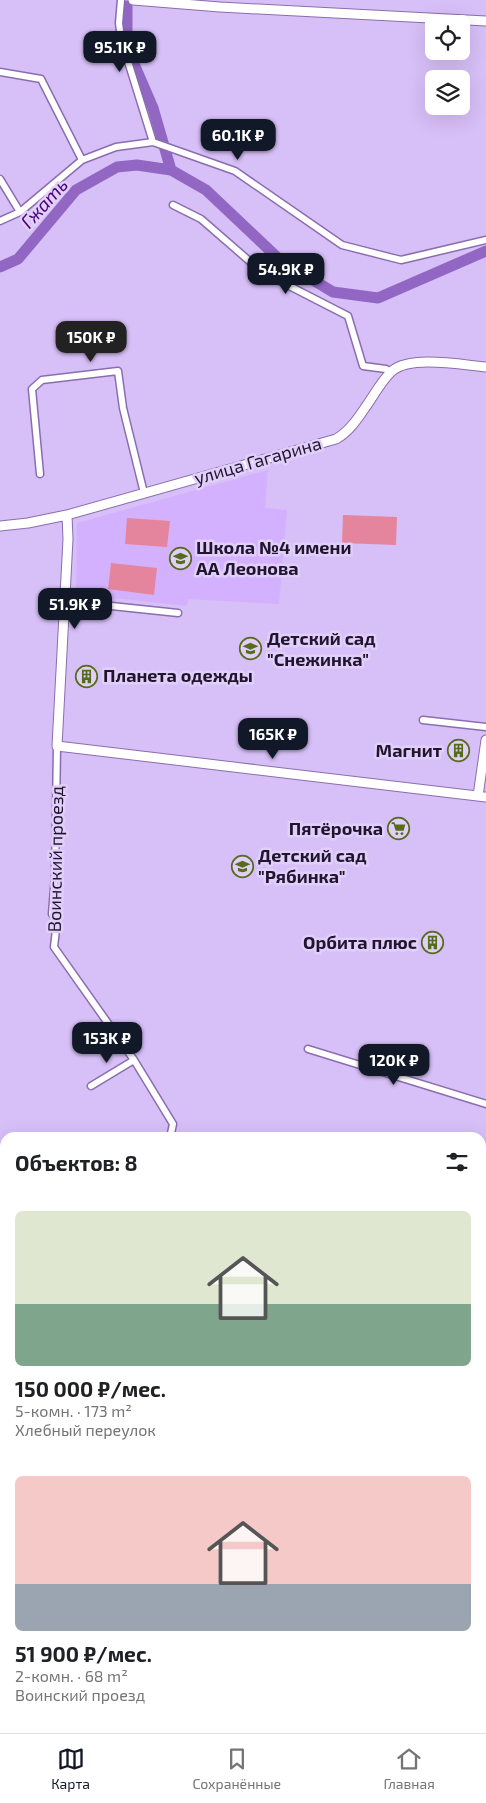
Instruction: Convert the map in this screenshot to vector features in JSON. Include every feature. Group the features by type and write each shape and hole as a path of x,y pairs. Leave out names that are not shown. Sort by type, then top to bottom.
{"main road":[{"path":"133,0 486,21"},
{"path":"391,372 403,366 419,363 486,367"},
{"name":"улица Гагарина","path":"0,526 28,524 67,515 336,439 352,426 391,372"},
{"name":"Воинский проезд","path":"57,746 68,539 67,515"},
{"path":"57,746 482,796 486,740"}],"street":[{"path":"121,0 119,23 121,39 153,142"},
{"path":"0,72 41,79 82,160"},
{"path":"0,221 20,212 82,160 116,147 153,142 235,171 342,245 401,260 486,240"},
{"path":"0,179 20,212"},
{"path":"173,205 201,219 262,272 348,316 363,366 386,369 391,372"},
{"path":"40,474 32,389 42,380 118,371 122,408 144,492"},
{"path":"64,601 178,613"},
{"path":"423,720 486,727"},
{"name":"Воинский проезд","path":"57,746 56,876 52,914 57,921 54,947 134,1060 173,1124 171,1132"},
{"path":"308,1049 486,1104"},
{"path":"91,1086 134,1060"}],"shaded area":[{"name":"Школа №4 имени АА Леонова","path":"268,470 265,508 287,510 279,604 188,599 187,606 76,594 77,523"},
{"path":"343,515 397,517 396,545 342,543"},
{"path":"127,518 170,521 167,547 125,544"},
{"path":"111,563 157,568 154,595 108,589"}],"waterway":[{"path":"127,6 127,39 134,64 153,108 171,170"},
{"name":"Гжать","path":"0,267 18,259 76,190 117,167 137,165 171,170 206,190 280,260 333,292 378,298 486,251"}],"place":[{"name":"Школа №4 имени АА Леонова","path":"180,558"},
{"name":"Детский сад \"Снежинка\"","path":"251,649"},
{"name":"Планета одежды","path":"87,676"},
{"name":"Магнит","path":"458,751"},
{"name":"Пятёрочка","path":"399,829"},
{"name":"Детский сад \"Рябинка\"","path":"242,866"},
{"name":"Орбита плюс","path":"433,943"}]}
